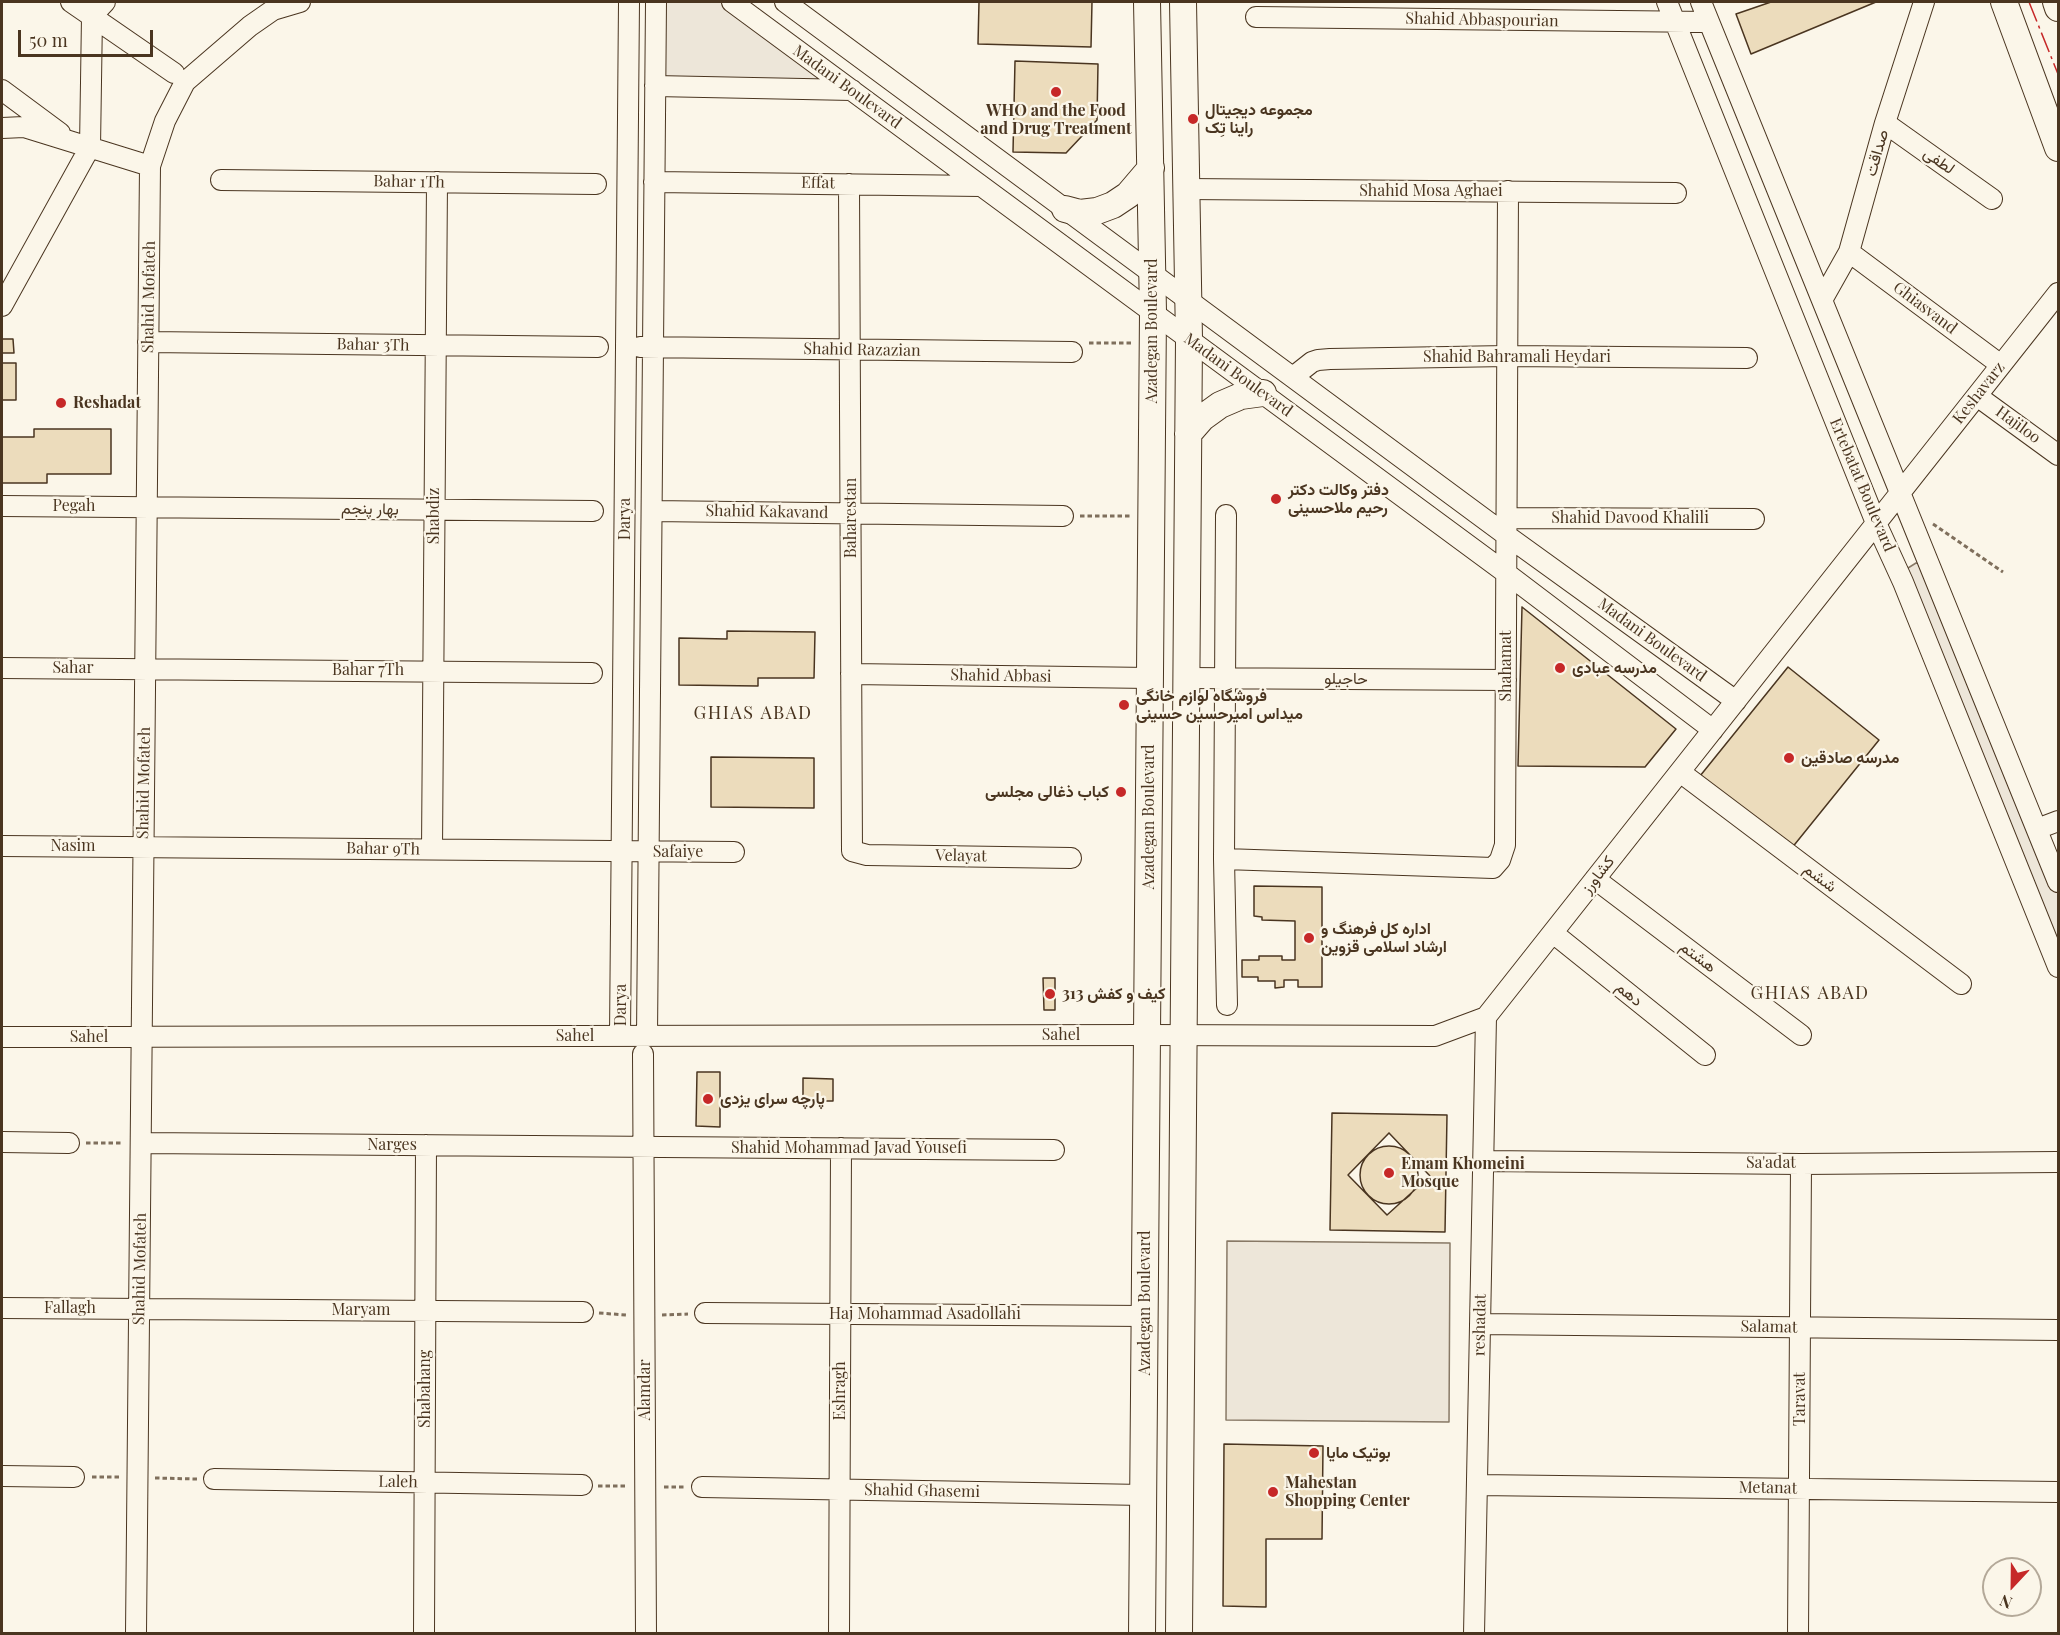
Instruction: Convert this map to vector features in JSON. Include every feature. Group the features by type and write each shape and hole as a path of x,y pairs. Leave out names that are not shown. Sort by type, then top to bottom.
{"main road":[{"name":"Azadegan Boulevard","path":"1142,1634 1153,342 1147,2"},
{"path":"1179,1634 1189,339 1183,2"},
{"path":"2004,2 2058,148"},
{"path":"2056,2 2058,8"},
{"path":"1065,209 1080,213 1097,211 1113,205 1128,195 1151,168"},
{"path":"1188,434 1202,418 1220,405 1241,396 1263,393"}],"street":[{"path":"71,2 98,9 174,73"},
{"name":"Shahid Mofateh","path":"136,1634 150,166 165,121 185,82 250,26 271,4 300,2"},
{"name":"Darya","path":"621,1036 629,2"},
{"name":"Darya","path":"643,1147 649,851 656,2"},
{"name":"Madani Boulevard","path":"732,2 1506,573 1713,730"},
{"name":"Madani Boulevard","path":"785,2 1293,377 1506,526 1736,700"},
{"name":"Ertebatat Boulevard","path":"1667,2 1876,524 1903,582 2058,967"},
{"name":"Ertebatat Boulevard","path":"1701,2 2058,882"},
{"name":"صداقت","path":"1822,300 1849,252 1885,123 1924,2"},
{"path":"2,306 81,144 98,9"},
{"name":"Shahid Abbaspourian","path":"1256,17 1339,10 1709,22"},
{"path":"655,86 852,90"},
{"path":"2,90 81,144"},
{"name":"لطفی","path":"1885,123 1992,200"},
{"path":"2,128 24,127 150,166"},
{"name":"Bahar 1Th","path":"222,180 596,184"},
{"name":"Shabdiz","path":"432,849 437,182"},
{"name":"Effat","path":"654,182 981,186"},
{"name":"Baharestan","path":"849,184 852,851"},
{"name":"Shahid Mosa Aghaei","path":"1187,189 1676,193"},
{"name":"Shahamat","path":"1224,859 1493,868 1500,860 1505,845 1508,192"},
{"name":"Ghiasvand","path":"1849,252 2001,365"},
{"name":"Keshavarz","path":"1903,499 1977,396 2058,293"},
{"name":"Bahar 3Th","path":"148,342 598,347"},
{"name":"Shahid Razazian","path":"626,347 1072,352"},
{"name":"Shahid Bahramali Heydari","path":"1293,377 1318,360 1507,356 1747,358"},
{"name":"Hajiloo","path":"1977,396 2058,455"},
{"name":"کشاورز","path":"1486,1017 1876,524 1903,499"},
{"name":"Pegah","path":"2,506 147,506"},
{"name":"بهار پنجم","path":"147,506 593,511"},
{"name":"Shahid Kakavand","path":"652,511 1063,516"},
{"path":"1226,515 1224,859 1227,1005"},
{"name":"Shahid Davood Khalili","path":"1506,526 1754,519"},
{"name":"Sahar","path":"2,668 145,669"},
{"name":"Bahar 7Th","path":"145,669 592,673"},
{"path":"623,673 651,673"},
{"name":"Shahid Abbasi","path":"851,674 1150,678"},
{"name":"حاجیلو","path":"1186,678 1506,680"},
{"name":"ششم","path":"1680,772 1961,984"},
{"path":"2037,829 2058,821"},
{"name":"Nasim","path":"2,846 144,846"},
{"name":"Bahar 9Th","path":"144,846 622,851"},
{"name":"Safaiye","path":"622,851 734,852"},
{"name":"Velayat","path":"852,851 867,855 1071,858"},
{"name":"هشتم","path":"1595,879 1801,1035"},
{"name":"دهم","path":"1553,933 1705,1055"},
{"path":"1183,1035 1435,1036 1486,1017"},
{"name":"reshadat","path":"1474,1634 1486,1017"},
{"name":"Sahel","path":"2,1037 621,1036 645,1045 1183,1035"},
{"path":"2,1142 69,1143"},
{"name":"Narges","path":"141,1143 643,1147"},
{"name":"Shabahang","path":"424,1634 426,1145"},
{"name":"Shahid Mohammad Javad Yousefi","path":"643,1147 1054,1149"},
{"name":"Alamdar","path":"643,1147 646,1634"},
{"name":"Eshragh","path":"838,1634 841,1148"},
{"name":"Sa'adat","path":"1484,1161 1801,1164 2058,1162"},
{"name":"Taravat","path":"1798,1634 1801,1164"},
{"name":"Fallagh","path":"2,1308 140,1309"},
{"name":"Maryam","path":"140,1309 583,1312"},
{"name":"Haj Mohammad Asadollahi","path":"705,1313 1145,1316"},
{"name":"Salamat","path":"1480,1324 2058,1330"},
{"path":"2,1476 74,1477"},
{"name":"Laleh","path":"214,1479 582,1485"},
{"name":"Metanat","path":"1477,1485 2058,1492"},
{"name":"Shahid Ghasemi","path":"702,1487 1143,1495"}],"path":[{"path":"1072,352 1084,343 1153,342"},
{"path":"1903,499 2003,572"},
{"path":"1063,516 1151,516"},
{"path":"69,1143 141,1143"}],"shaded area":[{"path":"656,2 732,2 852,90 655,86"},
{"path":"1916,563 1922,564 2058,882 2058,967 1904,575 1908,568"},
{"path":"1227,1241 1450,1243 1449,1422 1226,1420"}],"building":[{"path":"979,2 1092,2 1091,47 978,44"},
{"path":"1771,2 1876,2 1751,54 1736,14"},
{"name":"WHO and the Food and Drug Treatment","path":"1015,61 1098,64 1097,120 1066,153 1013,152"},
{"path":"2,339 13,339 14,353 2,353"},
{"path":"2,363 16,363 16,400 2,400"},
{"path":"34,429 111,429 111,474 47,474 47,483 2,483 2,437 34,437"},
{"name":"مدرسه عبادی","path":"1522,607 1676,729 1645,767 1518,766"},
{"path":"727,631 815,632 814,678 758,678 758,686 679,685 679,638 727,639"},
{"name":"مدرسه صادقین","path":"1788,667 1879,740 1791,849 1700,776"},
{"path":"711,757 814,758 814,808 711,807"},
{"name":"اداره کل فرهنگ و ارشاد اسلامی قزوین","path":"1254,886 1322,887 1322,987 1298,987 1298,980 1284,980 1284,987 1275,988 1275,981 1258,981 1258,977 1242,977 1242,960 1259,960 1259,956 1282,956 1282,960 1295,960 1295,921 1262,920 1262,917 1254,916"},
{"name":"کیف و کفش 313","path":"1043,978 1055,978 1055,1010 1044,1010"},
{"name":"پارچه سرای یزدی","path":"697,1072 720,1072 720,1127 696,1126"},
{"path":"803,1078 833,1079 833,1101 803,1101"},
{"name":"Emam Khomeini Mosque","path":"1332,1113 1447,1115 1445,1232 1330,1230"},
{"path":"1389,1133 1430,1176 1387,1215 1348,1175"},
{"path":"1383,1146 1395,1146 1410,1154 1418,1169 1418,1181 1410,1196 1395,1204 1383,1204 1368,1196 1360,1181 1360,1169 1368,1154"},
{"name":"Mahestan Shopping Center","path":"1224,1444 1323,1446 1322,1539 1266,1539 1266,1607 1223,1606"}],"power":[{"path":"2029,2 2058,74"}],"place":[{"name":"WHO and the Food and Drug Treatment","path":"1056,92"},
{"name":"مجموعه دیجیتال راینا تِک","path":"1193,119"},
{"name":"Reshadat","path":"61,403"},
{"name":"دفتر وکالت دکتر رحیم ملاحسینی","path":"1276,499"},
{"name":"مدرسه عبادی","path":"1560,668"},
{"name":"فروشگاه لوازم خانگی میداس امیرحسین حسینی","path":"1124,705"},
{"name":"مدرسه صادقین","path":"1789,758"},
{"name":"کباب ذغالی مجلسی","path":"1121,792"},
{"name":"اداره کل فرهنگ و ارشاد اسلامی قزوین","path":"1309,938"},
{"name":"کیف و کفش 313","path":"1050,994"},
{"name":"پارچه سرای یزدی","path":"708,1099"},
{"name":"Emam Khomeini Mosque","path":"1389,1173"},
{"name":"بوتیک مایا","path":"1314,1453"},
{"name":"Mahestan Shopping Center","path":"1273,1492"}],"district":[{"name":"GHIAS ABAD","path":"753,713"},
{"name":"GHIAS ABAD","path":"1810,993"}]}
